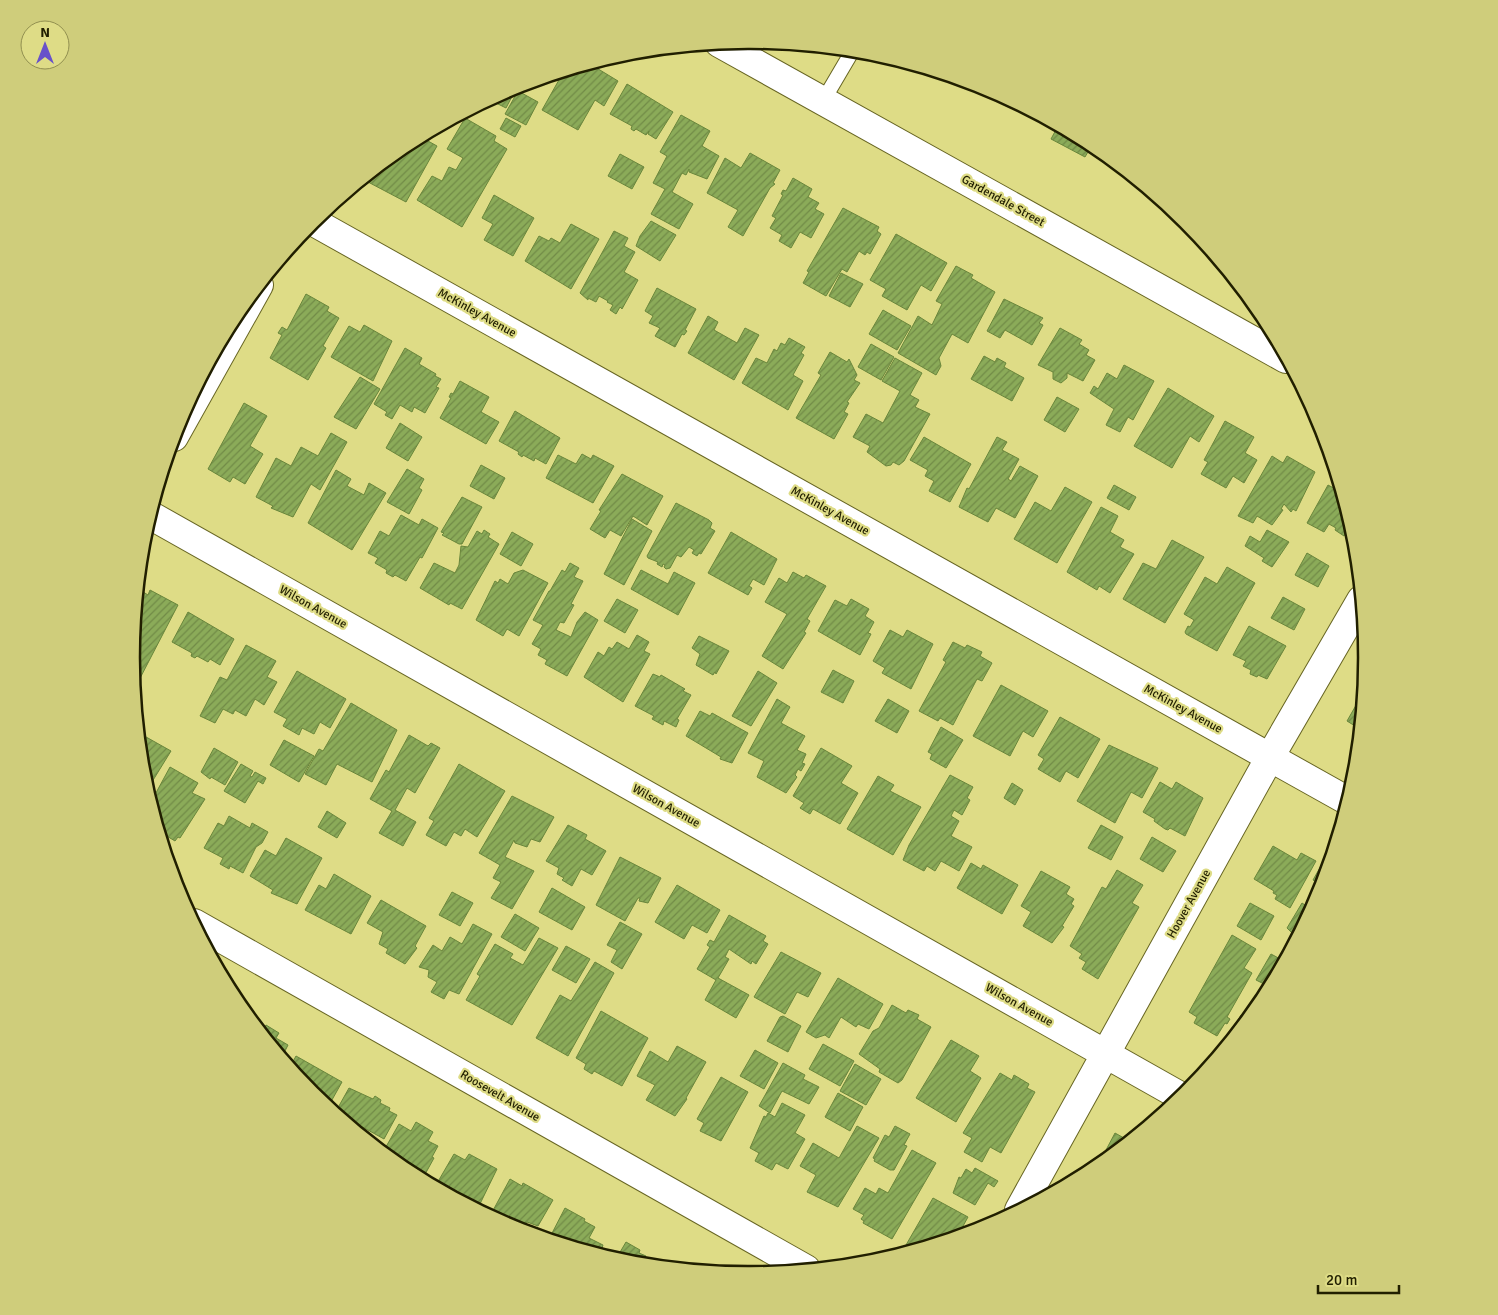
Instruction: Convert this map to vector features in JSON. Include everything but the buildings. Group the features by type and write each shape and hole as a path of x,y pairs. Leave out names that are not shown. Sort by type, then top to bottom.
{"street":[{"name":"Gardendale Street","path":"731,49 1276,354"},
{"name":"McKinley Avenue","path":"320,226 1341,797"},
{"name":"Wilson Avenue","path":"157,519 1174,1093"},
{"name":"Hoover Avenue","path":"1025,1199 1270,757 1355,610"},
{"name":"Roosevelt Avenue","path":"204,929 797,1264"}],"lane":[{"path":"823,101 849,57"}]}
